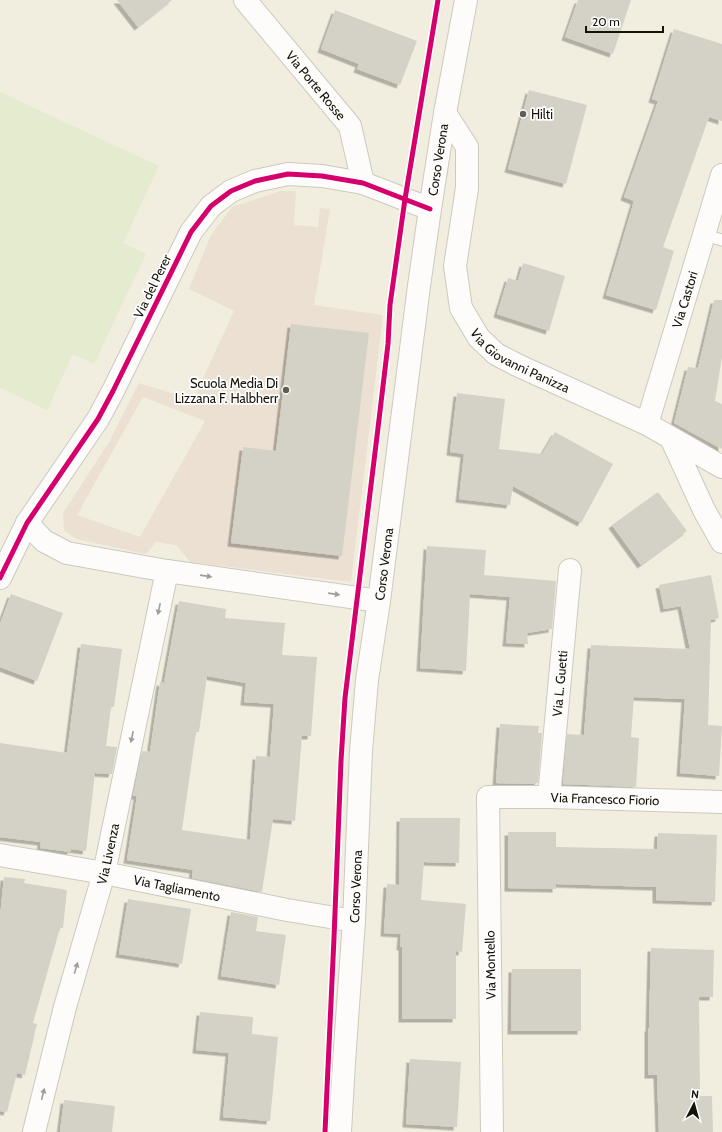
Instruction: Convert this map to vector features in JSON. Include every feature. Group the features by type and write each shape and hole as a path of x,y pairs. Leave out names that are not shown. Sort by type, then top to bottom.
{"street":[{"name":"Via Porte Rosse","path":"245,0 350,126 363,183"},
{"name":"Corso Verona","path":"340,1132 354,921 361,751 368,680 430,209 445,113 466,0"},
{"name":"Via Giovanni Panizza","path":"445,113 467,147 467,188 455,266 461,308 468,323 479,338 496,354 647,424 722,467"},
{"name":"Via del Perer","path":"0,578 27,523 98,419 191,232 211,206 231,191 255,181 288,174 322,176 363,183 430,209"},
{"name":"Via Castori","path":"647,424 713,238 722,175"},
{"path":"671,438 704,510 722,542"},
{"path":"27,523 44,541 68,552 167,571 379,601"},
{"name":"Via L. Guetti","path":"549,797 570,570"},
{"name":"Via Livenza","path":"34,1132 64,1007 104,873 167,571"},
{"name":"Via Francesco Fiorio","path":"488,797 549,797 722,802"},
{"name":"Via Montello","path":"488,797 492,1132"},
{"name":"Via Tagliamento","path":"0,855 104,873 287,910 354,921"}],"shaded area":[{"name":"Scuola Media Di Lizzana F. Halbherr","path":"281,191 296,191 294,225 318,227 320,208 330,209 314,305 383,315 351,582 190,562 176,545 156,542 146,554 76,539 64,530 63,513 109,442 139,383 193,400 234,311 189,289 210,237 232,207","holes":["143,397 205,421 140,537 77,515"]}],"green space":[{"path":"0,92 159,166 123,243 146,254 94,364 73,354 47,410 0,388"}],"building":[{"path":"117,0 172,0 138,27"},
{"path":"578,0 631,0 613,54 565,37"},
{"path":"335,10 417,41 400,85 357,69 359,64 321,49"},
{"path":"674,29 722,44 722,121 709,117 663,247 674,251 656,310 606,295 634,201 624,197 658,101 652,99"},
{"path":"529,90 587,105 566,184 508,169"},
{"path":"523,263 565,276 549,331 497,314 508,278 518,281"},
{"path":"714,300 722,300 722,357 715,401 722,404 722,449 674,423 688,367 698,368"},
{"name":"Scuola Media Di Lizzana F. Halbherr","path":"291,324 369,333 342,556 231,543 243,447 276,451"},
{"path":"457,393 505,399 499,449 542,454 555,432 613,464 581,523 513,486 510,505 459,499 464,454 450,452"},
{"path":"658,492 687,531 641,565 612,525"},
{"path":"427,546 486,550 484,575 556,581 552,629 527,633 528,644 506,643 510,597 470,594 466,671 420,668"},
{"path":"711,575 719,618 711,620 708,725 722,726 719,776 680,773 685,699 634,697 631,737 639,738 636,787 563,784 567,734 584,735 591,645 690,649 681,606 664,609 659,585"},
{"path":"11,594 63,613 37,681 0,667 0,624"},
{"path":"179,601 226,609 225,618 285,623 282,655 317,657 311,736 302,736 295,821 273,819 262,892 192,878 193,870 127,860 137,796 133,796 142,751 150,752 160,682 164,683","holes":["207,676 246,683 244,702 274,704 270,757 256,756 250,840 182,830 196,732 199,732"]},
{"path":"81,644 122,649 114,707 111,707 106,746 117,747 112,774 95,773 86,851 71,849 71,852 40,848 41,842 0,837 0,743 67,753"},
{"path":"500,724 539,726 538,733 542,733 538,783 496,783"},
{"path":"400,818 460,818 459,863 424,862 421,900 466,904 462,952 456,951 456,1019 402,1019 401,934 384,933 387,884 399,885"},
{"path":"508,832 556,832 556,847 657,849 658,833 717,835 715,902 656,900 656,887 556,884 556,889 508,888"},
{"path":"4,877 25,879 24,883 67,890 63,928 60,928 33,1023 37,1024 25,1075 17,1073 7,1112 0,1111 0,917"},
{"path":"128,899 191,909 182,964 119,954"},
{"path":"231,912 258,917 256,931 286,935 279,985 221,976"},
{"path":"651,948 714,950 713,997 699,997 700,1096 712,1096 713,1132 659,1132 657,1075 648,1075"},
{"path":"512,969 581,969 581,1031 511,1031"},
{"path":"200,1012 253,1017 252,1034 278,1037 270,1121 223,1117 229,1053 196,1050"},
{"path":"410,1059 461,1062 457,1127 406,1124"},
{"path":"64,1100 115,1106 112,1132 60,1132"}],"cycle path":[{"path":"325,1132 345,698 388,344 390,305 405,199 438,0"},
{"path":"0,578 27,523 98,419 191,232 211,206 231,191 255,181 288,174 322,176 363,183 430,209"}],"place":[{"name":"Hilti","path":"523,114"},
{"name":"Scuola Media Di Lizzana F. Halbherr","path":"286,390"}]}
